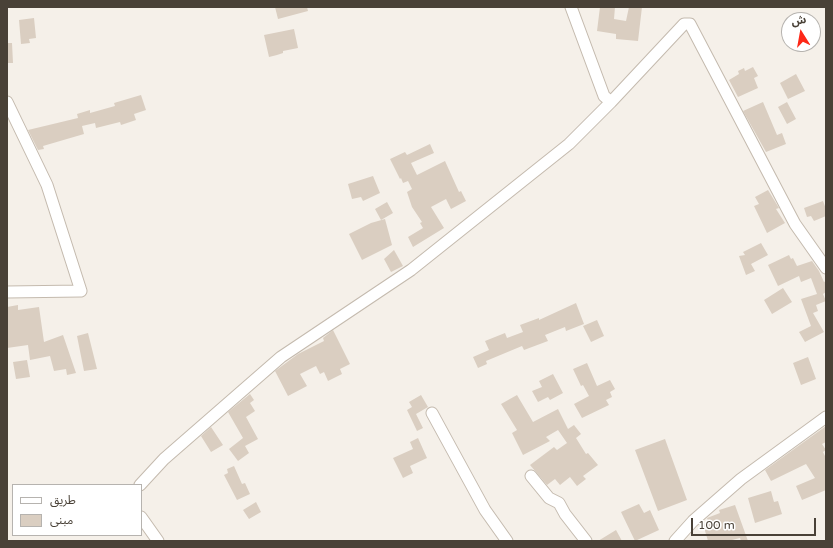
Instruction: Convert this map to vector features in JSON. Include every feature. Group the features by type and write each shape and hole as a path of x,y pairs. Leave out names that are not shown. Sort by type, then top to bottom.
{"street":[{"path":"571,7 604,96 611,102"},
{"path":"141,484 164,459 281,357 411,270 569,144 611,102 684,24 690,24 795,224 826,268"},
{"path":"7,102 47,185 81,291 7,292"},
{"path":"432,413 485,510 507,541"},
{"path":"675,541 694,521 741,479 826,417"},
{"path":"531,476 549,498 559,503 565,514 586,541"},
{"path":"142,518 158,541"}],"building":[{"path":"275,7 307,7 308,11 278,19"},
{"path":"600,7 615,7 614,19 626,21 629,7 642,7 638,41 616,39 616,34 597,31"},
{"path":"34,18 36,38 29,39 30,43 21,44 19,20"},
{"path":"294,29 298,48 283,51 283,53 269,57 264,35"},
{"path":"7,43 12,43 13,63 7,63"},
{"path":"753,67 758,76 754,78 758,88 738,97 729,80 739,74 738,71 744,68 745,71"},
{"path":"796,74 805,91 788,99 780,83"},
{"path":"141,95 146,110 134,114 136,120 121,125 120,122 96,128 95,123 82,126 84,134 43,146 44,149 38,150 28,130 78,118 77,114 90,110 90,113 115,106 114,103"},
{"path":"763,102 777,135 782,133 786,144 766,152 743,111"},
{"path":"787,102 796,119 787,124 778,107"},
{"path":"430,144 434,153 411,163 417,175 445,161 459,192 461,191 466,201 451,209 446,199 431,207 444,228 413,247 408,237 423,228 420,223 422,222 412,207 407,192 412,189 408,181 403,183 390,159 405,152 407,155"},
{"path":"373,176 380,193 363,201 361,197 352,199 348,184"},
{"path":"768,190 779,208 776,209 785,223 767,233 754,206 759,204 755,197"},
{"path":"823,201 826,209 826,216 814,221 811,216 807,217 804,208"},
{"path":"387,202 393,213 381,220 375,209"},
{"path":"385,219 392,245 362,260 349,234 371,223"},
{"path":"761,243 768,255 751,264 755,271 746,275 739,256 745,255 743,252"},
{"path":"394,250 403,266 391,272 384,259"},
{"path":"789,255 791,259 793,258 797,266 812,261 824,282 826,281 826,292 823,294 826,301 816,305 818,311 813,313 824,332 805,342 799,332 811,326 801,299 817,294 811,278 801,282 799,276 778,286 768,265"},
{"path":"783,288 792,302 772,314 764,300"},
{"path":"576,303 584,324 566,331 565,327 545,335 548,341 524,350 522,346 486,361 487,364 478,368 473,357 489,350 485,341 505,333 507,338 523,332 520,325 539,318 539,320"},
{"path":"18,305 18,310 39,307 44,342 63,335 76,373 67,375 66,369 54,371 50,356 30,360 28,345 7,348 7,307"},
{"path":"597,320 604,336 591,342 583,326"},
{"path":"333,330 350,364 340,369 342,374 328,381 324,372 320,374 316,366 300,374 307,386 288,396 275,371 298,354 324,341 323,338"},
{"path":"88,333 97,369 84,371 77,336"},
{"path":"808,357 816,379 801,385 793,363"},
{"path":"27,360 30,377 16,379 13,362"},
{"path":"587,363 597,386 610,380 615,389 610,392 612,397 606,400 609,405 582,418 574,404 589,396 583,385 581,386 573,369"},
{"path":"553,374 563,393 550,400 548,397 538,402 532,391 542,387 539,381"},
{"path":"250,394 254,400 250,403 255,411 246,417 258,439 245,446 249,453 238,461 229,449 243,438 228,412"},
{"path":"421,395 428,407 416,414 423,428 417,431 407,410 412,407 409,402"},
{"path":"517,395 533,422 558,409 568,429 574,425 581,434 576,438 586,454 588,453 598,465 583,476 586,479 577,486 570,477 560,485 555,479 547,485 530,465 554,447 557,450 567,443 558,430 546,437 550,441 523,455 512,433 517,430 501,404"},
{"path":"826,426 826,442 822,444 826,450 823,452 826,458 826,490 802,500 796,486 815,478 806,464 771,481 765,470"},
{"path":"211,427 223,445 211,452 201,436"},
{"path":"418,438 427,458 410,466 413,473 403,478 393,458 413,449 410,442"},
{"path":"665,439 687,500 658,511 635,450"},
{"path":"234,466 242,484 245,483 250,494 237,500 224,475 228,473 227,469"},
{"path":"771,491 774,502 778,501 782,514 755,523 748,498"},
{"path":"256,502 261,512 249,519 243,510"},
{"path":"639,504 644,513 650,510 659,530 635,541 621,512"},
{"path":"735,505 748,541 741,541 740,538 728,541 708,541 703,524 709,523 707,518 720,513 719,510"},
{"path":"616,530 622,541 598,541"}]}
